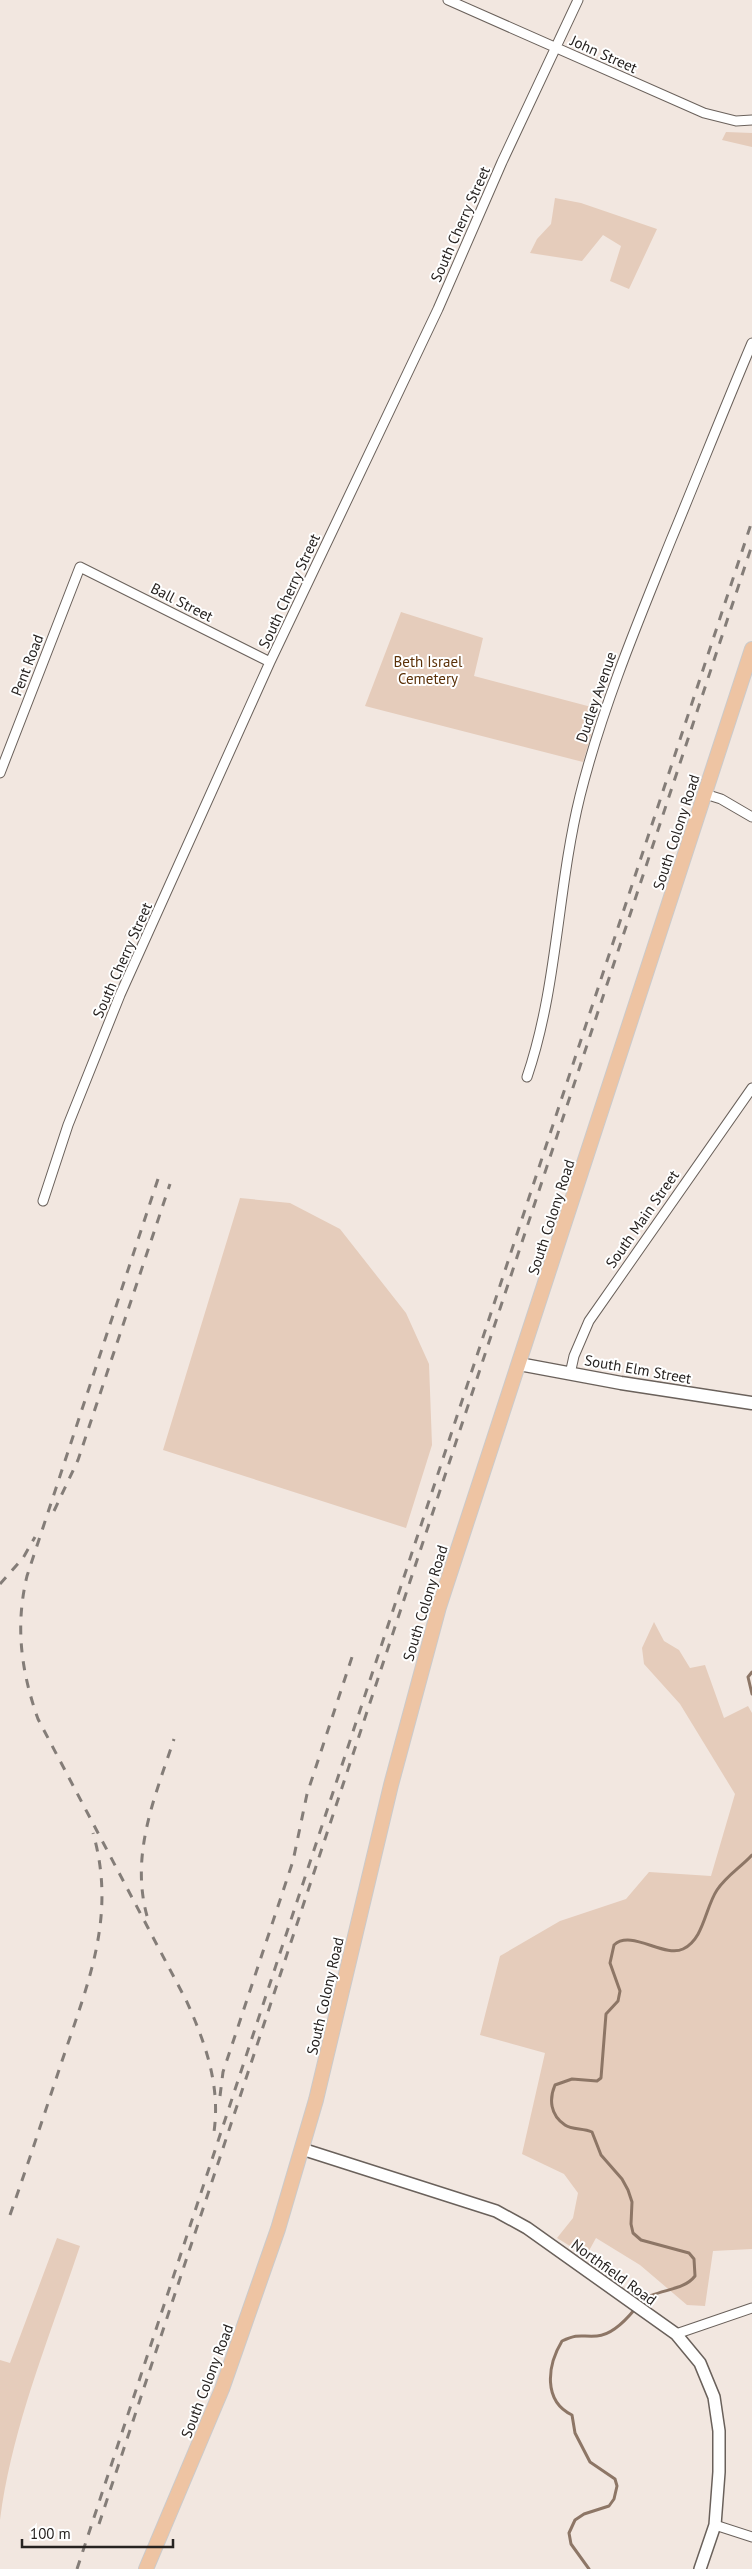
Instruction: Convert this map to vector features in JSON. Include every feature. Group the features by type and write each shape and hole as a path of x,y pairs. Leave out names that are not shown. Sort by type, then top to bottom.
{"main road":[{"name":"South Colony Road","path":"146,2569 203,2438 241,2338 278,2230 326,2063 414,1696 445,1588 705,794 748,674 752,649"},
{"name":"South Elm Street","path":"519,1364 752,1403"}],"street":[{"name":"John Street","path":"448,0 704,113 736,121 752,120"},
{"name":"South Cherry Street","path":"43,1201 68,1126 117,1000 270,662 438,309 502,162 578,0"},
{"name":"Dudley Avenue","path":"526,1078 540,1033 548,997 580,797 605,710 639,618 752,343"},
{"name":"Ball Street","path":"80,567 270,662"},
{"name":"Pent Road","path":"0,774 80,567"},
{"path":"705,794 721,799 752,817"},
{"name":"South Main Street","path":"570,1374 574,1356 589,1320 752,1088"},
{"name":"Northfield Road","path":"302,2149 496,2211 527,2228 676,2334 700,2363 714,2397 719,2431 719,2472 715,2525 700,2569"},
{"path":"676,2334 752,2308"},
{"path":"715,2525 752,2537"}],"green space":[{"path":"726,132 752,133 752,147 722,140"},
{"path":"555,198 581,203 657,229 629,289 610,281 621,246 603,235 582,261 530,253 537,239 551,224"},
{"name":"Beth Israel Cemetery","path":"401,612 483,638 474,676 599,709 583,762 365,706"},
{"path":"240,1198 290,1203 340,1229 406,1313 429,1364 432,1445 406,1528 163,1450"},
{"path":"654,1622 664,1641 679,1650 690,1668 705,1665 724,1718 748,1706 752,1713 752,2249 713,2251 705,2306 687,2305 640,2265 596,2238 586,2256 557,2238 573,2218 578,2193 564,2174 522,2154 545,2053 480,2035 500,1956 560,1921 626,1899 649,1872 711,1876 735,1794 680,1704 644,1664 642,1648"},
{"path":"57,2238 80,2246 33,2382 13,2450 0,2520 0,2360 10,2363"}],"waterway":[{"path":"752,1672 748,1677 752,1694"},
{"path":"639,2304 652,2295 683,2285 689,2281 695,2276 694,2259 689,2253 641,2240 633,2233 631,2224 632,2202 622,2179 601,2155 592,2132 568,2127 556,2116 552,2106 553,2090 555,2085 572,2079 597,2081 601,2078 606,2014 618,2001 620,1991 610,1963 614,1945 621,1941 629,1940 667,1950 683,1949 690,1944 700,1931 717,1890 752,1855"},
{"path":"589,2569 571,2544 569,2533 575,2520 584,2514 609,2506 614,2499 617,2486 615,2479 590,2462 575,2433 572,2415 556,2401 552,2392 551,2372 553,2361 562,2341 577,2336 597,2336 608,2333 623,2322 635,2309"}],"railway":[{"path":"77,2569 752,521"},
{"path":"99,2524 752,545"},
{"path":"158,1179 27,1576 21,1613 21,1631 27,1683 38,1719 186,2000 200,2033 214,2084 215,2120 213,2138"},
{"path":"54,1511 78,1460 170,1184"},
{"path":"0,1584 23,1558 35,1537"},
{"path":"220,2096 223,2072 293,1861 307,1794 353,1654"},
{"path":"147,1916 142,1893 141,1870 143,1848 153,1804 174,1739"},
{"path":"10,2215 81,2004 96,1949 101,1921 102,1893 100,1863 93,1833"}]}
